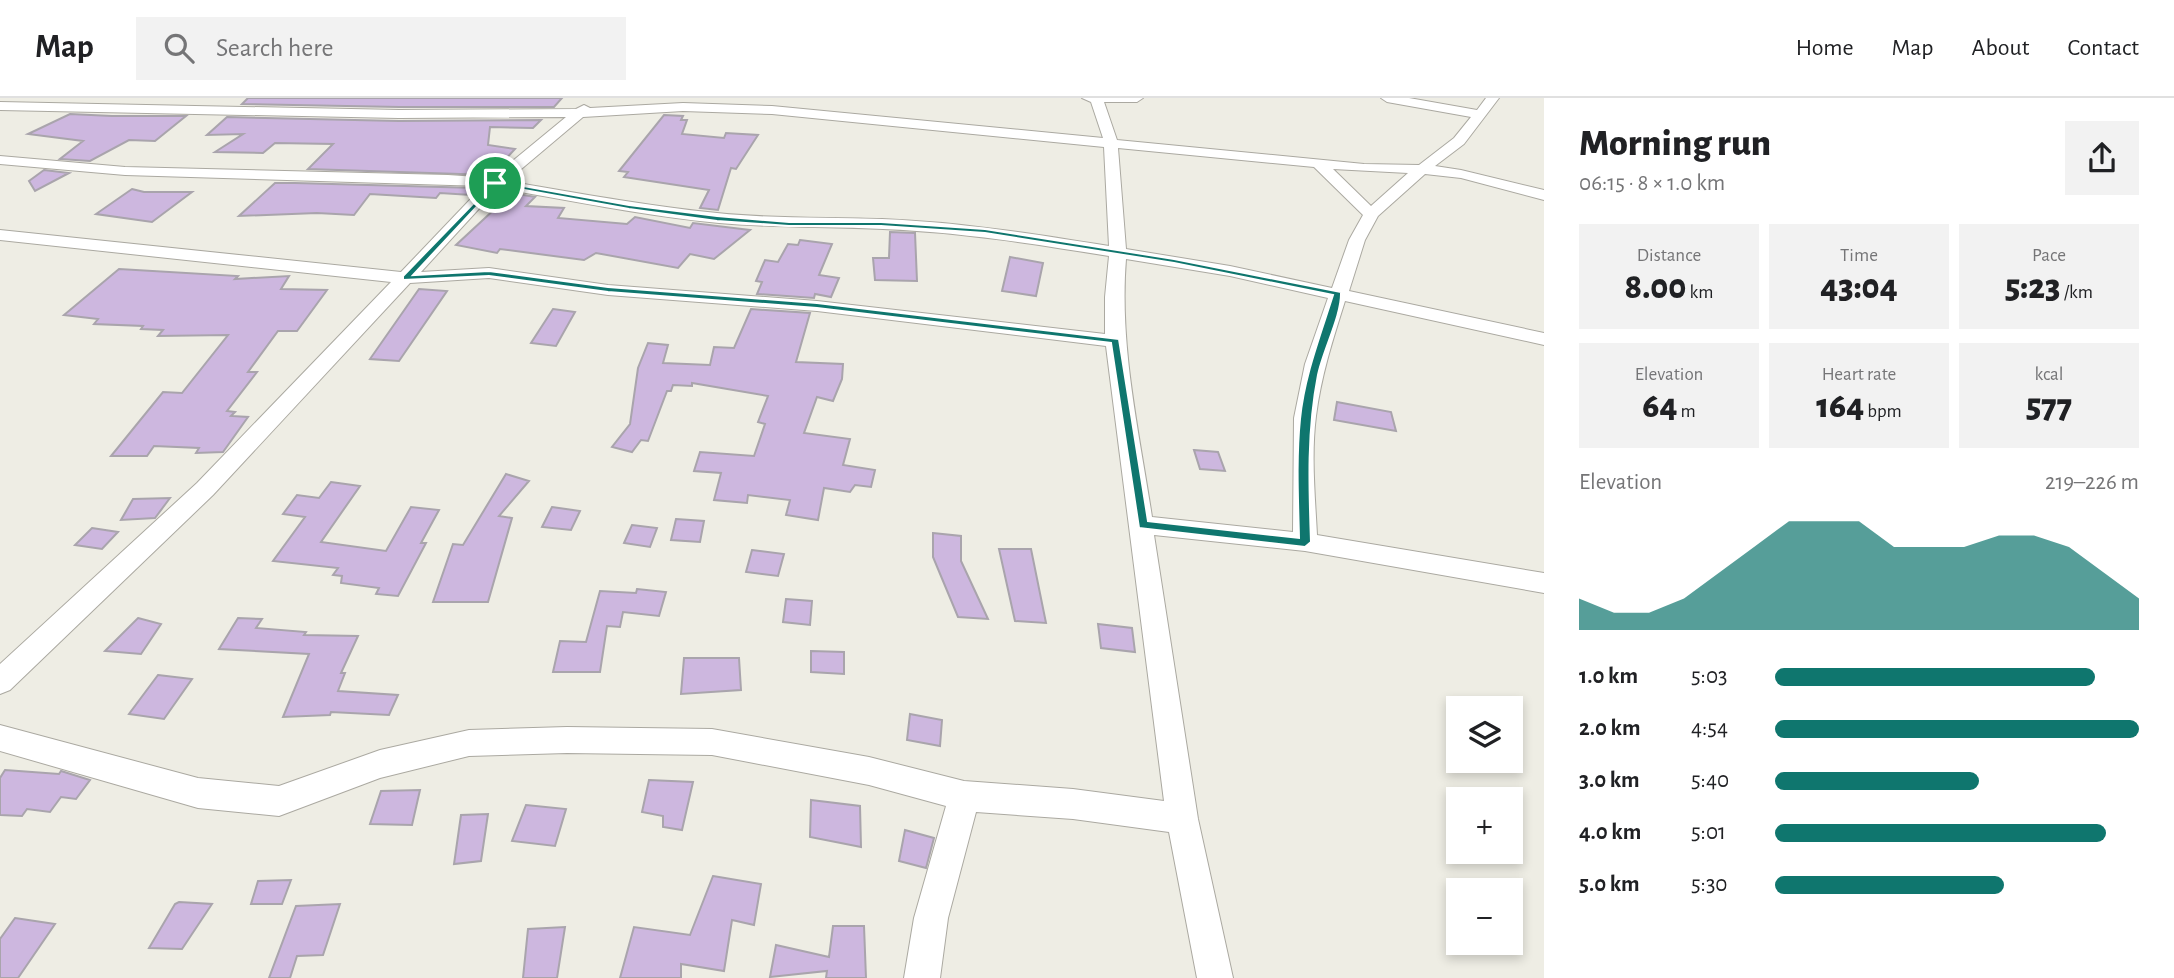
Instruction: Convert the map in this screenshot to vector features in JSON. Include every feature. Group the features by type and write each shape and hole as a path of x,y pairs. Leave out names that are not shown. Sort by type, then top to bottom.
{"street":[{"path":"0,123 39,98"},
{"path":"1088,98 1137,98"},
{"path":"1096,98 1111,142 1118,251 1114,297 1115,341 1143,525 1182,819 1215,978"},
{"path":"1387,98 1482,115"},
{"path":"1305,542 1305,418 1315,364 1357,240 1371,214 1459,141 1493,98"},
{"path":"0,106 399,114 587,106 772,110 1364,168 1422,169 1461,174 1544,195"},
{"path":"2,678 205,489 495,183 587,106"},
{"path":"0,160 125,172 299,178 421,177 495,183 629,207 717,218 789,224 881,224 985,231 1118,251 1338,294 1544,339"},
{"path":"1317,162 1371,214"},
{"path":"0,235 406,278 489,273 608,290 817,306 1115,341"},
{"path":"1143,525 1305,542 1544,583"},
{"path":"0,738 198,793 279,802 380,764 469,743 567,740 712,742 869,771 964,796 1073,804 1182,819"},
{"path":"922,978 932,918 964,796"}],"building":[{"path":"248,98 562,98 554,107 399,107 242,104"},
{"path":"70,114 186,116 155,141 129,140 90,161 60,159 83,141 28,134"},
{"path":"664,115 683,116 681,120 687,120 682,134 724,138 726,133 758,135 736,169 731,168 718,210 700,208 709,190 624,177 628,172 619,171"},
{"path":"227,117 399,121 541,120 533,128 490,127 488,145 515,149 491,175 308,169 333,144 275,143 263,153 215,152 243,134 207,135"},
{"path":"44,170 69,173 35,191 29,181"},
{"path":"275,183 477,188 471,195 440,193 436,198 370,194 354,215 317,213 239,216"},
{"path":"132,189 144,192 192,192 152,222 96,214"},
{"path":"512,193 535,197 526,206 564,208 558,218 627,224 635,217 690,228 693,223 750,230 714,259 690,254 678,268 596,253 584,260 500,249 497,253 456,245"},
{"path":"890,232 915,233 917,281 875,280 873,258 889,258"},
{"path":"800,240 832,244 819,275 839,278 831,297 815,294 814,298 757,294 762,282 756,281 765,260 778,262 788,244 798,245"},
{"path":"1010,257 1043,263 1036,296 1002,291"},
{"path":"119,269 238,276 235,279 289,276 281,289 327,290 297,331 278,331 248,372 257,372 227,411 235,412 231,416 248,417 223,452 196,453 199,448 154,446 147,456 111,456 163,392 182,393 228,335 158,336 163,330 141,329 143,326 94,324 98,319 64,315"},
{"path":"419,289 447,291 399,361 370,359"},
{"path":"553,309 575,312 556,346 531,343"},
{"path":"751,309 810,313 796,362 843,364 842,379 833,401 817,397 804,433 850,439 843,465 875,470 871,487 855,485 850,492 824,488 818,520 786,515 790,500 748,495 747,503 714,500 721,473 694,471 700,452 754,456 765,424 758,422 768,396 692,383 692,386 673,385 671,391 667,391 648,441 641,440 632,452 612,447 630,424 638,368 648,343 668,345 663,363 710,365 714,347 734,348"},
{"path":"1337,402 1391,412 1396,431 1334,420"},
{"path":"1194,450 1218,452 1225,471 1200,469"},
{"path":"506,474 529,481 499,516 512,518 488,602 433,602 453,544 463,545"},
{"path":"331,482 360,486 321,542 386,551 411,507 439,510 421,543 426,543 398,596 376,594 379,588 341,583 342,576 333,575 338,568 273,561 305,517 283,514 297,495 319,498"},
{"path":"170,498 155,518 121,520 133,499"},
{"path":"552,507 580,511 571,530 542,527"},
{"path":"676,519 704,521 700,542 671,540"},
{"path":"632,525 657,528 650,547 624,543"},
{"path":"92,528 118,532 102,549 75,545"},
{"path":"933,533 961,536 961,561 988,619 958,617 933,557"},
{"path":"999,549 1031,549 1046,623 1015,621"},
{"path":"752,550 784,554 778,576 746,572"},
{"path":"637,589 666,592 659,616 623,612 620,627 607,626 600,672 553,672 560,641 586,642 600,591 636,593"},
{"path":"786,599 812,601 810,625 783,622"},
{"path":"138,618 161,624 141,654 105,651"},
{"path":"238,618 262,619 256,628 306,632 304,635 358,636 341,673 345,673 338,691 398,695 389,715 331,712 330,715 283,717 309,654 219,649"},
{"path":"1098,624 1132,628 1135,652 1101,648"},
{"path":"811,651 844,652 844,674 811,672"},
{"path":"684,658 739,658 741,690 681,694"},
{"path":"158,675 192,679 164,719 129,714"},
{"path":"910,714 942,720 940,746 907,740"},
{"path":"5,770 59,774 61,771 90,780 76,799 61,797 50,812 27,809 22,816 0,815 0,778"},
{"path":"649,780 693,782 682,830 663,827 663,816 642,812"},
{"path":"420,790 412,825 370,824 381,791"},
{"path":"811,800 860,806 861,847 810,837"},
{"path":"526,805 566,809 555,846 512,841"},
{"path":"488,814 481,861 454,864 461,815"},
{"path":"905,830 934,838 926,868 899,861"},
{"path":"713,876 761,884 754,925 732,920 724,971 681,964 681,978 620,978 634,927 690,935"},
{"path":"291,880 282,904 251,904 258,881"},
{"path":"175,904 212,904 182,949 149,948"},
{"path":"340,904 323,955 297,956 290,978 269,978 296,906"},
{"path":"15,918 55,924 18,978 0,978 0,939"},
{"path":"833,926 864,926 866,978 826,978 827,971 770,977 776,945 829,957"},
{"path":"565,927 557,978 523,978 528,929"}],"route":[{"path":"495,183 629,207 717,218 789,224 881,224 985,231 1118,251 1338,294 1315,364 1305,418 1305,542 1143,525 1115,341 817,306 608,290 489,273 406,278 495,183"}]}
